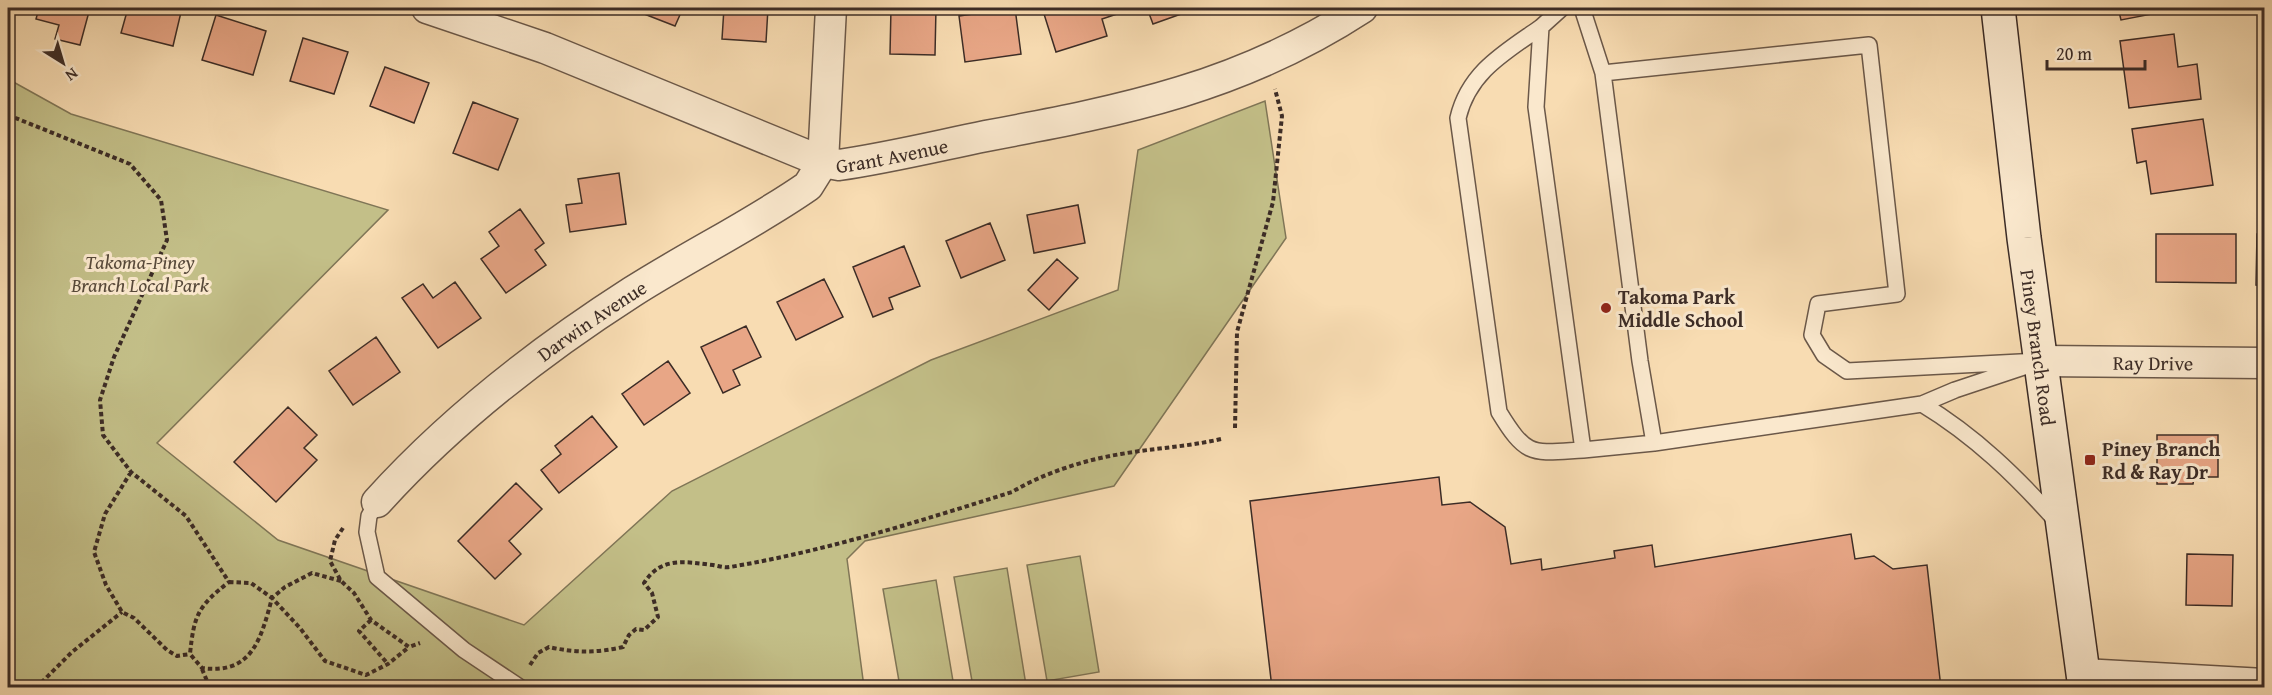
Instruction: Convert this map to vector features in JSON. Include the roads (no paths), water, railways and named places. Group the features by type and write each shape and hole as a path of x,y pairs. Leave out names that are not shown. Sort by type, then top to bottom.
{"main road":[{"name":"Piney Branch Road","path":"1998,8 2041,361 2084,681"}],"street":[{"name":"Grant Avenue","path":"427,8 545,48 823,162 839,165 1156,101 1279,56 1362,8"},
{"path":"823,162 831,8"},
{"name":"Darwin Avenue","path":"377,502 440,437 535,360 633,291 808,186 823,162"},
{"name":"Ray Drive","path":"2041,361 2265,363"},
{"path":"2084,681 2265,684"}],"lane":[{"path":"1562,8 1541,27 1488,64 1463,97 1458,118 1499,412 1515,438 1538,453 1583,450 1654,443 1922,404 1955,390 2041,361"},
{"path":"1582,8 1603,73 1640,361 1654,443"},
{"path":"1541,27 1536,107 1583,450"},
{"path":"1603,73 1869,45 1898,294 1818,304 1812,335 1824,355 1847,371 2041,361"},
{"path":"1922,404 1953,423 2016,476 2064,530"},
{"path":"377,502 369,516 367,532 377,577 450,639 519,686"}],"place":[{"name":"Takoma Park Middle School","path":"1606,308"},
{"name":"Piney Branch Rd & Ray Dr","path":"2090,460"}],"park label":[{"name":"Takoma-Piney Branch Local Park","path":"140,272"}]}
